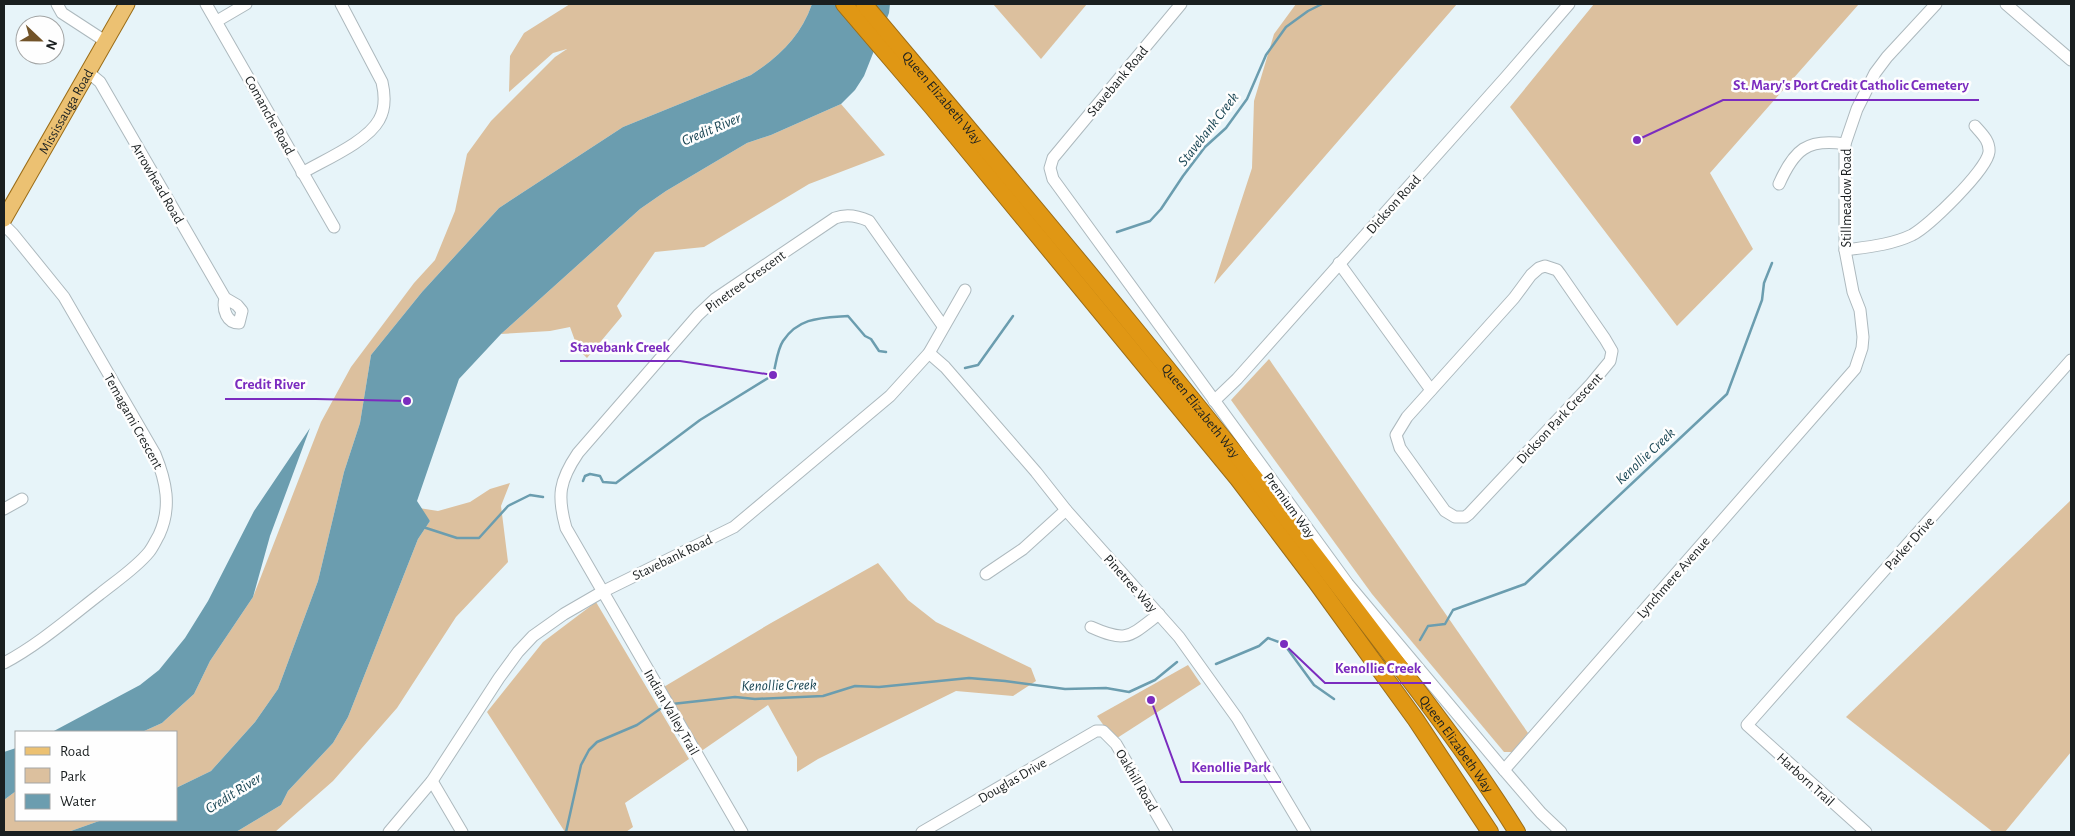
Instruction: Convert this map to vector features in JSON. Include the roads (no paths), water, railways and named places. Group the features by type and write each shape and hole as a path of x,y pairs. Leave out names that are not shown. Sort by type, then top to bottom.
{"highway":[{"name":"Queen Elizabeth Way","path":"844,4 937,102 1104,291 1286,516 1473,766 1517,832"},
{"name":"Queen Elizabeth Way","path":"864,4 937,102 1272,524 1416,720 1490,832"}],"main road":[{"name":"Mississauga Road","path":"4,219 128,4"}],"street":[{"path":"57,4 62,13 105,41"},
{"name":"Comanche Road","path":"206,4 334,227"},
{"path":"217,21 246,4"},
{"path":"302,172 359,140 371,131 380,120 384,106 385,95 382,82 342,4"},
{"name":"Stavebank Road","path":"1053,158 1181,4"},
{"name":"Dickson Road","path":"1214,401 1237,379 1569,4"},
{"name":"Stillmeadow Road","path":"1842,384 1855,368 1862,348 1863,337 1860,310 1853,292 1845,250 1845,144 1857,108 1875,73 1936,4"},
{"path":"2006,4 2071,60"},
{"name":"Arrowhead Road","path":"88,72 100,82 225,298"},
{"path":"1845,250 1899,240 1925,226 1936,217 1980,170 1988,157 1987,140 1975,126"},
{"path":"1779,184 1787,165 1802,149 1815,143 1826,141 1845,144"},
{"name":"Premium Way","path":"1053,158 1050,173 1056,184 1348,584 1504,770 1541,813 1561,832"},
{"name":"Pinetree Crescent","path":"602,592 566,528 559,498 561,483 578,453 684,330 716,299 835,218 843,215 869,221 943,326"},
{"name":"Temagami Crescent","path":"4,226 13,234 64,297 155,454 163,473 168,493 166,513 159,534 150,551 134,567 60,625 4,664"},
{"path":"1339,263 1431,390"},
{"name":"Dickson Park Crescent","path":"1545,266 1557,270 1612,351 1610,361 1591,384 1465,517 1455,517 1445,511 1398,443 1396,435 1400,426 1431,390 1514,298 1531,275 1539,268 1545,266"},
{"name":"Stavebank Road","path":"389,832 432,781 518,652 533,636 564,614 602,592 734,527 890,396 929,353 965,290"},
{"name":"Pinetree Way","path":"929,353 945,367 1036,472 1066,510 1179,637 1237,718 1305,832"},
{"name":"Parker Drive","path":"1747,726 2071,360"},
{"name":"Lynchmere Avenue","path":"1504,770 1842,384"},
{"path":"4,509 22,499"},
{"path":"986,574 1023,549 1066,510"},
{"name":"Indian Valley Trail","path":"602,592 742,832"},
{"path":"1091,627 1111,636 1120,637 1136,632 1159,614"},
{"name":"Harborn Trail","path":"1747,726 1866,832"},
{"name":"Douglas Drive","path":"922,832 1096,731 1103,731"},
{"name":"Oakhill Road","path":"1103,731 1116,744 1167,832"},
{"path":"432,781 462,832"}],"water":[{"name":"Credit River","path":"812,4 890,4 889,13 864,76 855,90 841,104 771,135 747,143 666,191 640,209 501,334 459,379 417,501 430,521 418,539 348,717 333,743 288,791 281,805 236,832 68,832 99,821 178,821 178,787 211,771 255,722 278,689 318,581 344,472 360,423 371,355 422,292 499,208 623,127 751,75 771,61 788,45 807,16"},
{"path":"310,428 270,536 253,597 210,661 194,694 162,723 144,731 54,731 140,685 159,670 185,638 208,601 254,511"},
{"path":"15,748 15,792 4,800 4,752"}],"waterway":[{"name":"Stavebank Creek","path":"1117,232 1150,221 1161,209 1205,147 1226,128 1247,99 1266,55 1286,27 1308,11 1322,4"},
{"name":"Kenollie Creek","path":"1420,640 1428,626 1445,624 1453,610 1525,584 1727,394 1762,300 1764,283 1772,263"},
{"name":"Stavebank Creek","path":"583,481 585,476 590,474 600,476 603,482 616,483 700,420 773,375 783,341 789,333 803,323 820,318 848,316 865,336 871,339 879,351 886,352"},
{"name":"Stavebank Creek","path":"965,368 978,365 1013,316"},
{"name":"Stavebank Creek","path":"423,527 457,538 479,538 508,506 530,495 543,497"},
{"name":"Kenollie Creek","path":"1216,664 1259,646 1268,638 1284,644 1314,685 1334,699"},
{"name":"Kenollie Creek","path":"672,704 735,697 755,699 823,696 855,686 879,687 969,678 1065,689 1106,688 1129,692 1155,680 1177,662"},
{"name":"Kenollie Creek","path":"566,832 581,765 589,750 597,742 637,725 660,709"}],"place":[{"name":"St. Mary's Port Credit Catholic Cemetery","path":"1637,140"},
{"name":"Stavebank Creek","path":"773,375"},
{"name":"Credit River","path":"407,401"},
{"name":"Kenollie Creek","path":"1284,644"},
{"name":"Kenollie Park","path":"1151,700"}]}
